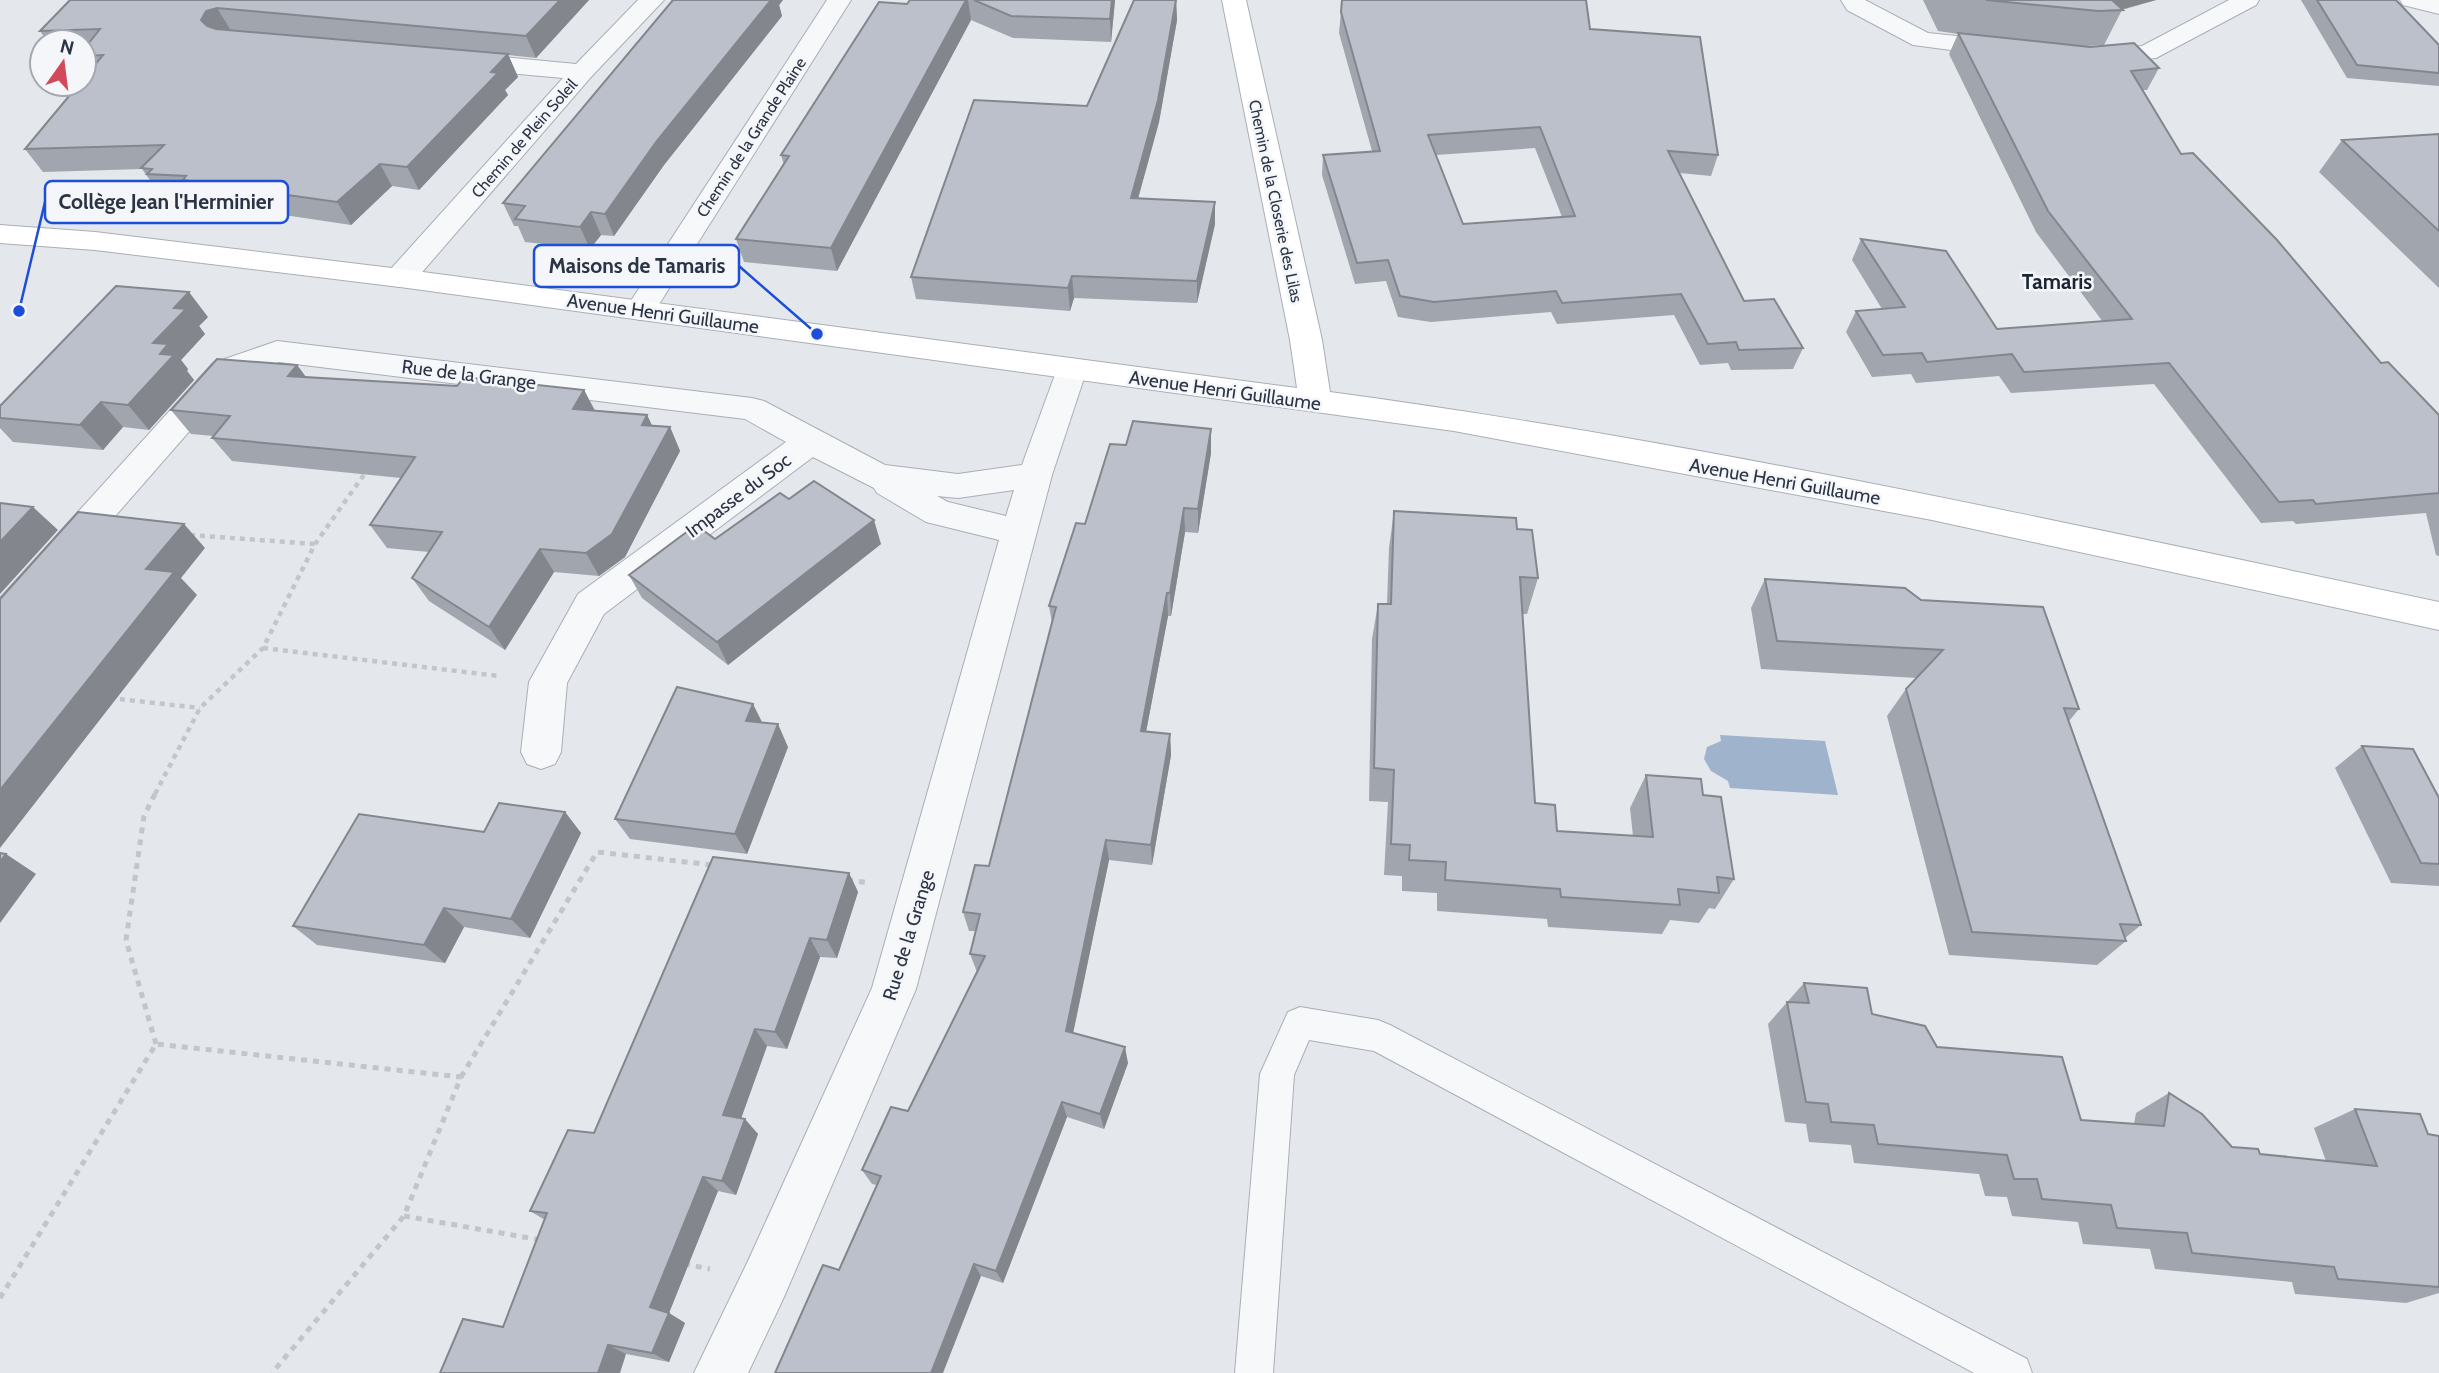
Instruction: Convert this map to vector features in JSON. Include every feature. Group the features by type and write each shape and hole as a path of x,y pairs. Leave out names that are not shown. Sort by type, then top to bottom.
{"street":[{"name":"Chemin de Plein Soleil","path":"400,278 582,72 652,0"},
{"name":"Chemin de la Grande Plaine","path":"640,310 839,0"},
{"name":"Chemin de la Closerie des Lilas","path":"1234,0 1306,340 1315,402"},
{"path":"1853,0 1856,5 1922,40 2026,51"},
{"path":"2066,56 2147,53 2247,0"},
{"path":"2412,0 2439,7"},
{"path":"433,59 582,72"},
{"name":"Avenue Henri Guillaume","path":"0,234 95,241 400,278 1454,420 1931,507 2439,616"},
{"name":"Rue de la Grange","path":"0,622 223,370 277,351 752,409 878,477 958,486 1035,475"},
{"name":"Rue de la Grange","path":"720,1373 766,1279 894,989 1035,475 1071,369"},
{"name":"Impasse du Soc","path":"541,752 548,682 591,604 810,442"},
{"path":"878,477 938,513 1021,533"}],"lane":[{"path":"1254,1373 1278,1074 1300,1023 1378,1036 2013,1373"}],"path":[{"path":"0,1298 156,1044 127,940 144,816 200,708 263,648 315,544 369,468"},
{"path":"180,535 315,544"},
{"path":"263,648 548,682"},
{"path":"107,697 200,708"},
{"path":"272,1373 404,1216 460,1077 597,852 719,866"},
{"path":"842,880 923,889"},
{"path":"156,1044 460,1077"},
{"path":"404,1216 551,1241"},
{"path":"672,1262 766,1279"}],"water":[{"path":"1720,735 1825,741 1838,795 1730,788 1728,781 1711,771 1704,759 1707,747 1721,741"}],"building":[{"path":"70,0 560,0 526,36 217,8 206,11 201,20 216,29 508,54 491,72 498,73 407,167 380,164 337,202 183,180 186,176 147,174 152,169 141,168 164,145 25,149 67,98 98,98 98,61 103,55 98,55 100,29 43,28"},
{"path":"673,0 771,0 656,142 605,214 591,212 580,227 515,219 525,206 503,203"},
{"path":"910,0 966,0 831,248 736,239 789,156 781,155 879,2 907,4"},
{"path":"974,0 1112,0 1110,19 1011,16"},
{"path":"1134,0 1176,0 1158,100 1131,198 1215,202 1197,281 1072,276 1068,288 911,277 974,100 1087,106"},
{"path":"1342,0 1586,0 1590,29 1700,37 1718,155 1668,151 1744,301 1774,299 1803,348 1739,350 1736,342 1708,344 1681,294 1562,303 1556,291 1434,302 1400,296 1388,260 1357,263 1323,155 1380,151 1341,12","holes":["1540,127 1575,216 1463,224 1428,135"]},
{"path":"1986,0 2112,0 2123,10 2098,11"},
{"path":"2317,0 2396,0 2439,45 2439,73 2357,65"},
{"path":"1958,33 2090,47 2134,43 2159,68 2131,71 2181,154 2193,153 2277,240 2381,363 2388,362 2439,415 2439,493 2316,504 2313,500 2279,502 2169,363 2024,372 2012,354 1927,362 1922,353 1883,355 1856,311 1905,307 1861,239 1946,251 1997,329 2132,319 2048,211"},
{"path":"2439,134 2439,231 2342,140"},
{"path":"116,286 189,292 174,308 186,309 153,343 168,344 160,354 174,355 128,405 101,402 80,425 0,418 0,406"},
{"path":"217,359 297,365 288,376 457,386 464,377 584,390 573,409 647,415 642,425 670,427 612,534 586,553 540,549 489,627 412,578 442,532 370,525 415,457 212,438 230,416 171,410"},
{"path":"1133,421 1211,429 1198,509 1184,508 1170,593 1167,593 1141,731 1170,734 1151,845 1106,840 1066,1031 1125,1047 1100,1114 1062,1102 996,1271 974,1264 931,1373 775,1373 823,1265 839,1270 881,1176 862,1170 891,1107 908,1111 985,956 970,954 980,914 963,912 975,865 989,866 1056,607 1049,606 1076,523 1085,524 1110,444 1126,445"},
{"path":"814,481 874,520 717,642 629,575 696,525 715,539 780,493 789,499"},
{"path":"0,503 33,507 0,542"},
{"path":"1394,511 1516,518 1517,529 1532,530 1538,578 1520,577 1535,803 1555,805 1557,831 1653,837 1646,775 1701,779 1703,795 1721,797 1734,879 1717,877 1719,893 1678,889 1680,905 1561,897 1560,889 1445,880 1446,862 1409,860 1410,845 1391,844 1394,770 1374,768 1378,604 1391,604"},
{"path":"78,512 184,524 146,569 174,572 0,790 0,599"},
{"path":"1765,579 1905,588 1921,600 2043,607 2079,709 2064,708 2141,925 2120,924 2126,941 1972,932 1906,689 1943,650 1777,641"},
{"path":"677,687 753,704 746,721 778,724 735,834 615,819"},
{"path":"2362,746 2413,749 2439,798 2439,864 2421,863"},
{"path":"499,803 565,812 511,919 444,908 424,945 293,926 359,814 484,832"},
{"path":"713,857 849,873 827,940 810,938 775,1032 755,1029 723,1115 745,1119 722,1181 703,1177 650,1307 669,1313 652,1353 608,1345 598,1373 440,1373 463,1319 503,1327 547,1213 530,1211 568,1130 594,1133"},
{"path":"1804,983 1867,988 1872,1014 1925,1026 1937,1047 2062,1057 2081,1120 2164,1126 2169,1093 2202,1114 2232,1147 2258,1149 2260,1154 2377,1166 2355,1109 2420,1114 2428,1134 2439,1136 2439,1287 2338,1279 2334,1267 2192,1253 2187,1233 2117,1228 2111,1205 2042,1199 2037,1179 2014,1179 2007,1155 1878,1144 1874,1125 1831,1122 1828,1104 1806,1102 1787,1002 1809,1003"}],"place":[{"name":"Collège Jean l'Herminier","path":"19,311"},
{"name":"Maisons de Tamaris","path":"817,334"}],"district":[{"name":"Tamaris","path":"2057,282"}]}
